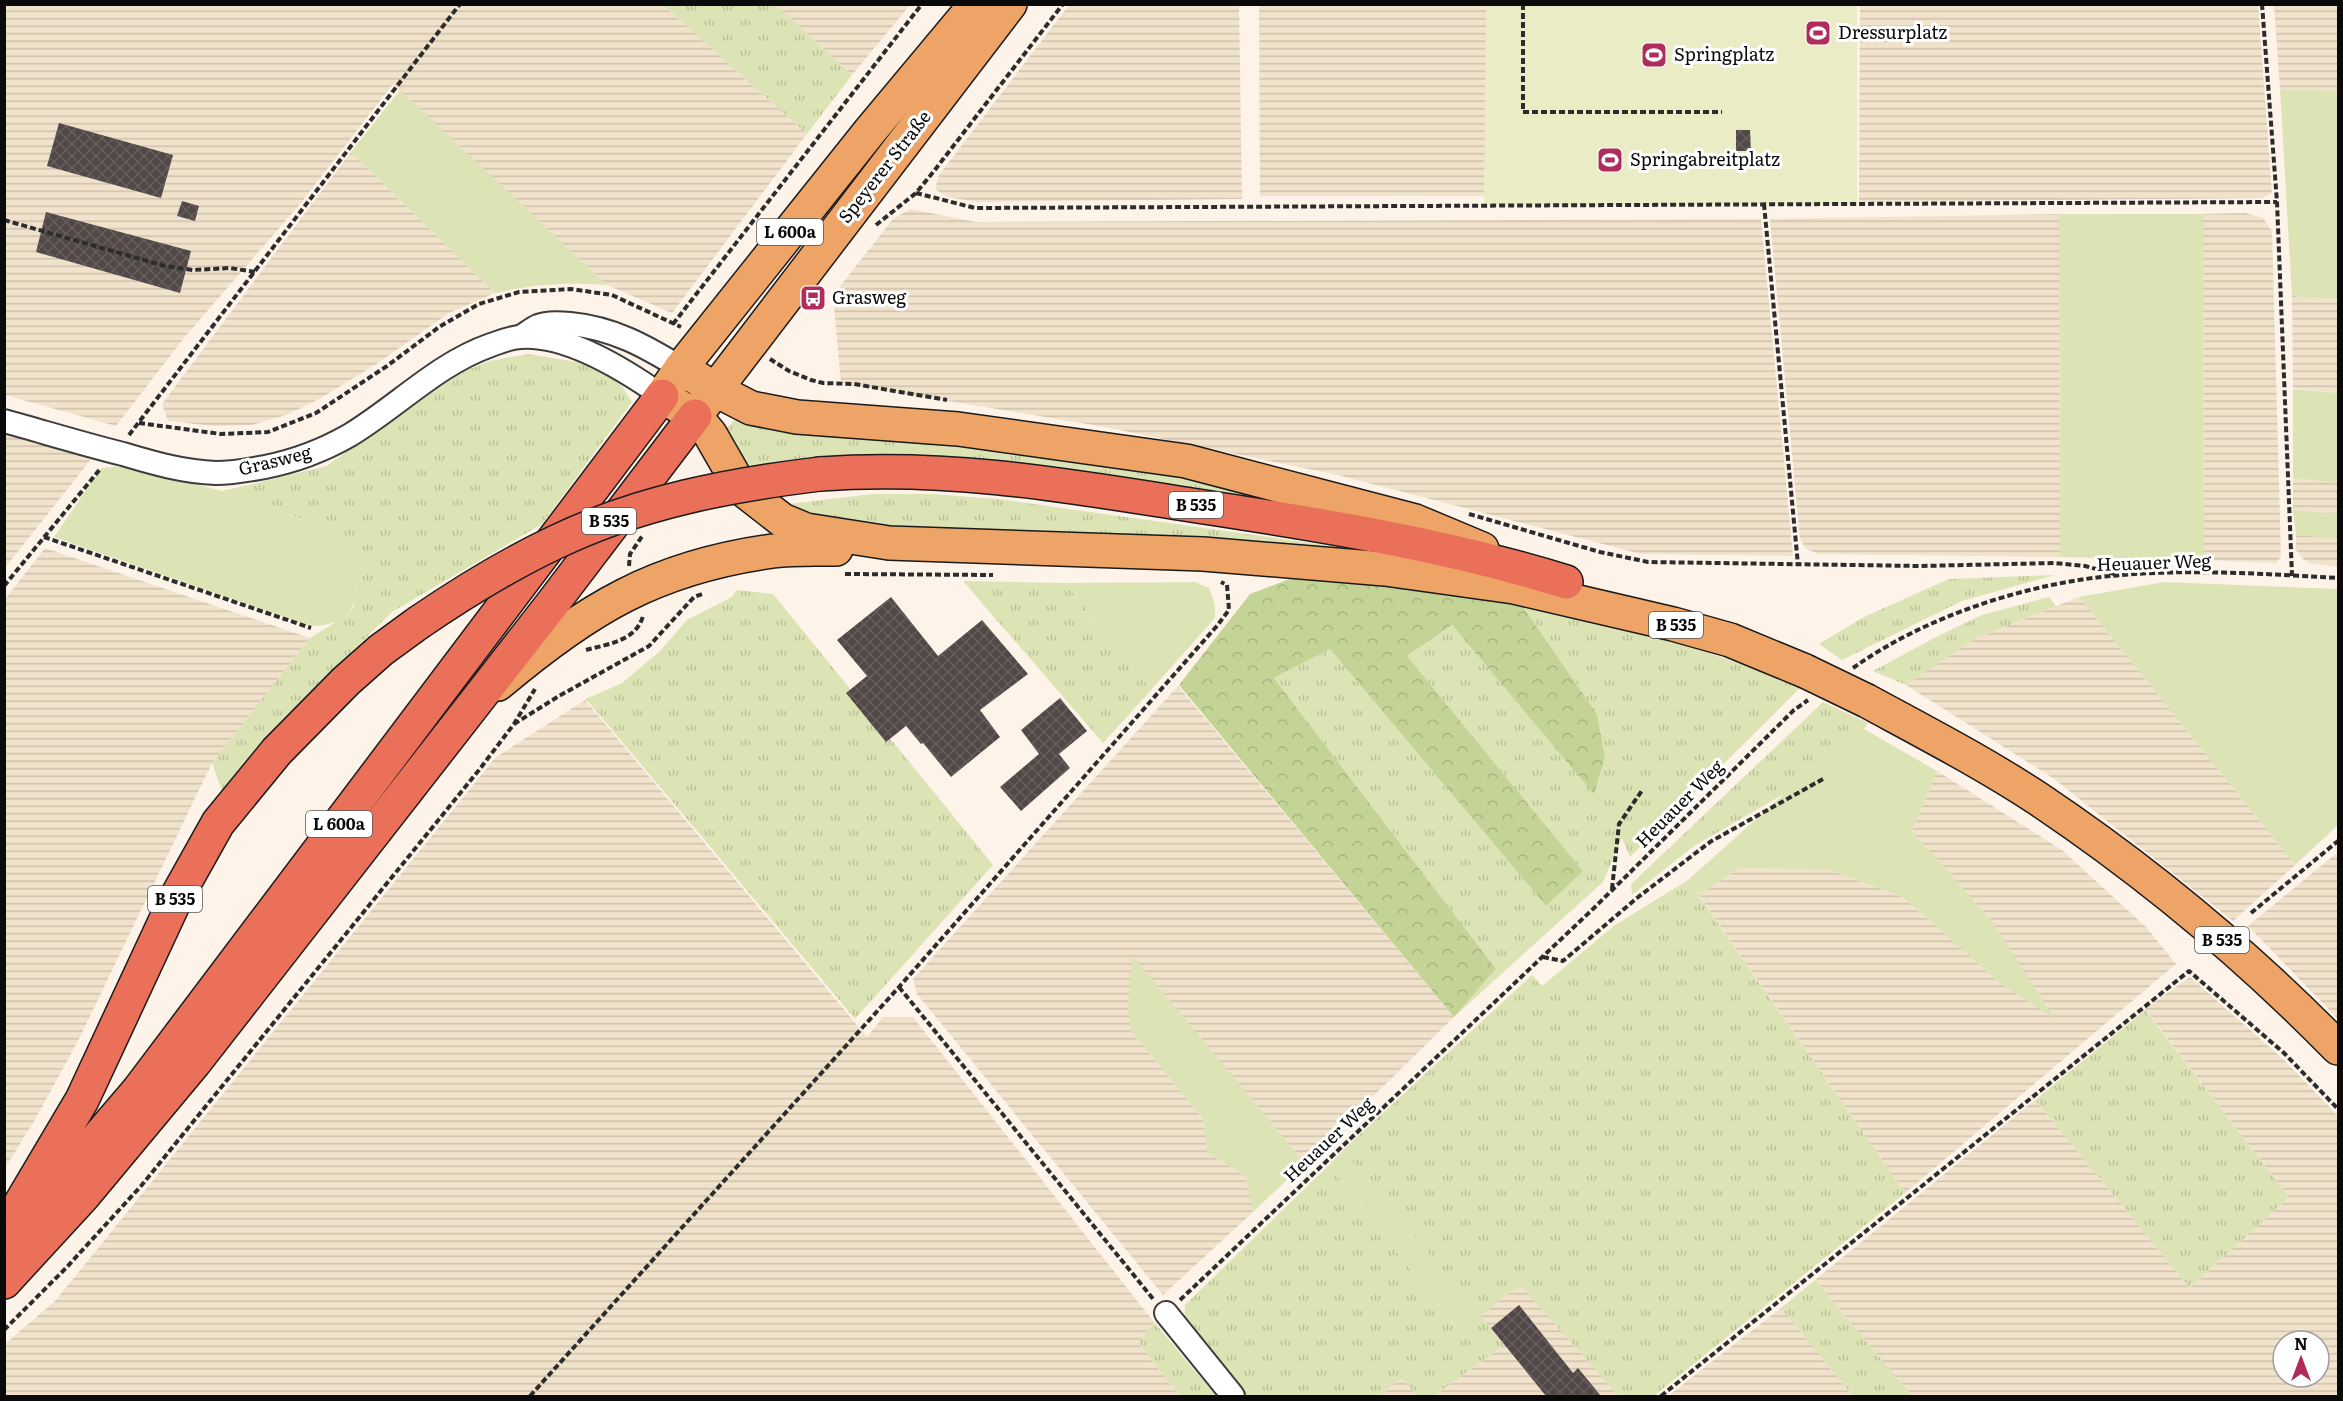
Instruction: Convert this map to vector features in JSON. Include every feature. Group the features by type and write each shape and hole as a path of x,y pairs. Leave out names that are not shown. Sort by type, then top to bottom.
{"highway":[{"name":"L 600a","path":"4,1243 37,1209 138,1091 662,396"},
{"name":"L 600a","path":"468,709 695,416"},
{"name":"B 535","path":"4,1229 82,1100 176,898 219,823 277,751 338,688 381,650 468,590 540,550 639,510 715,490 820,474 906,471 964,473 1022,479 1234,511 1417,543 1524,569 1566,582"},
{"name":"B 535","path":"4,1282 84,1196 194,1063 468,709"}],"main road":[{"name":"Speyerer Straße","path":"662,396 681,368 870,132 976,4"},
{"name":"Speyerer Straße","path":"695,416 1010,4"},
{"path":"681,368 716,390 752,408 797,417 958,429 1186,461 1415,522 1566,582"},
{"path":"662,396 695,416 710,434 741,488 782,520 806,531 889,543"},
{"name":"B 535","path":"468,709 570,627 603,605 638,588 694,566 744,556 774,551 834,549 889,543 1203,554 1385,569 1514,587 1721,637"},
{"name":"B 535","path":"1566,582 1665,614 1721,637 1809,683 1867,701 2035,797 2098,840 2163,891 2251,964 2338,1048"}],"street":[{"name":"Grasweg","path":"4,421 195,472 218,473 267,466 299,458 350,434 434,374 459,359 483,348 521,336 539,325 560,323 585,325 614,332 638,342 681,368"},
{"name":"Grasweg","path":"521,336 544,339 585,352 624,370 662,396"},
{"path":"1166,1313 1233,1396"}],"path":[{"path":"4,586 139,423 460,4"},
{"path":"139,423 221,434 268,432 316,413 387,366 439,327 479,304 519,292 571,289 612,295 673,324 922,4"},
{"path":"1063,4 916,193 975,208 2277,202"},
{"path":"1522,4 1523,112 1722,112"},
{"path":"2262,4 2277,202 2292,576"},
{"path":"1764,204 1798,565"},
{"path":"4,220 165,266 193,270 230,268 255,272"},
{"path":"1462,512 1600,552 1636,560 1691,564 1920,566 2055,563 2085,566 2118,575"},
{"path":"44,537 311,628"},
{"name":"Heuauer Weg","path":"1852,669 1872,655 1946,617 2003,598 2064,583 2118,575 2169,573 2338,578"},
{"path":"837,574 999,575"},
{"path":"530,1396 898,987 1216,627 1229,609 1227,585 1217,580"},
{"path":"514,724 649,646 694,597 704,594"},
{"path":"578,655 620,640 635,632 640,624 642,608"},
{"name":"Heuauer Weg","path":"1166,1313 1612,890 1786,718 1809,683"},
{"path":"4,1329 66,1268 141,1186 514,724 538,684"},
{"path":"1542,956 1563,961 1637,898 1710,842 1823,779"},
{"path":"1612,890 1619,824 1643,789"},
{"path":"2252,913 2338,841"},
{"path":"1661,1396 2189,971 2284,1053 2338,1109"},
{"path":"898,987 1166,1313"}],"shaded area":[{"path":"911,4 852,75 776,5"},
{"path":"4,5 663,5 807,134 672,313 607,285 393,84 300,204 184,338 116,426 5,395"},
{"path":"1069,5 1239,5 1242,199 979,202 947,197 935,189 939,175"},
{"path":"1259,5 1486,5 1486,196 1260,196"},
{"path":"1860,5 2258,5 2272,193 2263,198 1859,202"},
{"path":"2274,5 2338,5 2338,91 2280,89"},
{"path":"351,152 495,293 449,313 378,363 321,398 289,414 252,425 214,426 168,421 162,404"},
{"path":"910,209 976,222 1761,219 1793,556 1641,554 1338,475 1105,427 841,383 833,295 893,219"},
{"path":"2245,213 2263,218 2272,231 2281,557 2276,563 2204,560 2203,214"},
{"path":"2059,214 2060,557 1819,554 1806,549 1800,539 1770,219"},
{"path":"2292,296 2338,299 2338,393 2293,388"},
{"path":"5,433 92,458 5,568"},
{"path":"2293,478 2338,483 2338,514 2293,510"},
{"path":"2296,535 2338,538 2338,566 2312,564 2304,560 2296,550"},
{"path":"45,548 310,638 212,763 79,1039 36,1118 5,1168 5,599"},
{"path":"2079,597 2295,865 2233,921 2053,778 1906,685 1973,640"},
{"path":"1178,686 1454,1017 1305,1163 1132,956 1131,1031 1203,1119 1207,1152 1245,1176 1253,1212 1163,1295 917,994 913,979"},
{"path":"585,700 867,1037 883,1017 913,1017 1154,1322 1138,1343 1180,1396 5,1396 4,1345 56,1300 495,758"},
{"path":"1937,771 2062,850 2146,927 2176,964 1905,1193 1699,895 1739,868 1829,870 1903,897 2002,985 1991,920 1912,831"},
{"path":"2338,852 2338,1019 2248,926"},
{"path":"2190,977 2283,1059 2338,1116 2338,1396 1912,1396 1815,1280 2035,1100 2190,1288 2289,1197 2145,1009"},
{"path":"1520,1284 1619,1396 1434,1396 1504,1345 1480,1316"},
{"path":"1781,1308 1853,1396 1668,1396"},
{"path":"1402,1378 1417,1396 1380,1396"}],"green space":[{"path":"663,5 776,5 852,75 807,134"},
{"path":"1486,5 1857,5 1857,204 1484,205"},
{"path":"2280,89 2338,91 2338,299 2292,296"},
{"path":"400,90 607,285 550,284 495,293 351,152"},
{"path":"2059,214 2203,214 2204,560 2060,557"},
{"path":"528,354 577,362 618,380 632,402 542,524 392,612 291,712 223,794 212,763 310,638 346,616 354,607 357,585 334,530 222,491 327,466 402,410 459,373 490,361"},
{"path":"2293,389 2338,393 2338,483 2293,478"},
{"path":"737,417 1083,455 1371,520 869,456 787,460 742,471 722,433"},
{"path":"123,466 222,491 334,530 355,550 356,592 349,613 341,620 310,626 54,537 101,468"},
{"path":"873,494 932,494 998,499 1368,551 843,527 780,505"},
{"path":"2293,510 2338,514 2338,538 2296,535"},
{"path":"1303,574 1519,601 1597,714 1605,757 1594,794 1452,625 1407,656 1583,871 1546,906 1330,649 1274,678 1496,969 1454,1017 1179,685 1250,594"},
{"path":"2055,575 1962,601 1842,660 1819,644 1864,617 1949,579"},
{"path":"963,581 1065,583 1151,690 1103,743"},
{"path":"1195,582 1209,588 1215,605 1215,618 1151,690 1065,583"},
{"path":"2164,582 2338,589 2338,825 2295,865 2079,597"},
{"path":"736,590 773,594 993,865 855,1019 586,699 622,683 659,652 687,620 732,597"},
{"path":"2049,597 2056,606 1973,640 1906,685 1873,671 1982,615"},
{"path":"1519,601 1635,628 1767,673 1800,688 1630,857 1622,838 1603,882 1454,1017 1496,969 1274,678 1330,649 1546,906 1582,870 1407,656 1452,625 1594,793 1605,757 1597,714"},
{"path":"1823,702 1868,723 1864,729 1830,753 1784,794 1694,846 1632,895 1631,884"},
{"path":"1864,729 1937,771 1912,831 1991,920 2055,1019 2002,985 1903,897 1829,870 1739,868 1699,895 1688,880 1830,753"},
{"path":"1688,880 1905,1193 1654,1396 1619,1396 1520,1285 1480,1316 1504,1345 1434,1396 1417,1396 1402,1378 1380,1396 1242,1396 1184,1325 1185,1305 1329,1165 1459,1331 1479,1316 1343,1150 1532,975 1542,986 1615,925"},
{"path":"1132,955 1305,1163 1253,1212 1245,1176 1207,1152 1203,1119 1131,1031 1128,1007"},
{"path":"2145,1010 2289,1197 2190,1288 2035,1100"},
{"path":"1343,1150 1480,1316 1460,1332 1329,1165"},
{"path":"1815,1280 1912,1396 1853,1396 1781,1308"},
{"path":"1154,1322 1216,1396 1180,1396 1138,1343"}],"building":[{"path":"59,123 173,155 161,198 47,166"},
{"path":"1736,130 1750,130 1751,151 1736,151"},
{"path":"182,201 199,206 195,221 177,216"},
{"path":"46,212 191,251 180,293 36,252"},
{"path":"891,597 938,656 982,620 1028,674 980,710 1000,737 951,777 906,726 886,742 846,693 867,676 837,640"},
{"path":"1060,698 1087,731 1059,754 1070,768 1021,811 1000,787 1039,754 1021,730"},
{"path":"1519,1305 1573,1373 1578,1368 1601,1396 1546,1396 1491,1328"}],"place":[{"name":"Dressurplatz","path":"1818,33"},
{"name":"Springplatz","path":"1654,55"},
{"name":"Springabreitplatz","path":"1610,160"},
{"name":"Grasweg","path":"813,298"}]}
